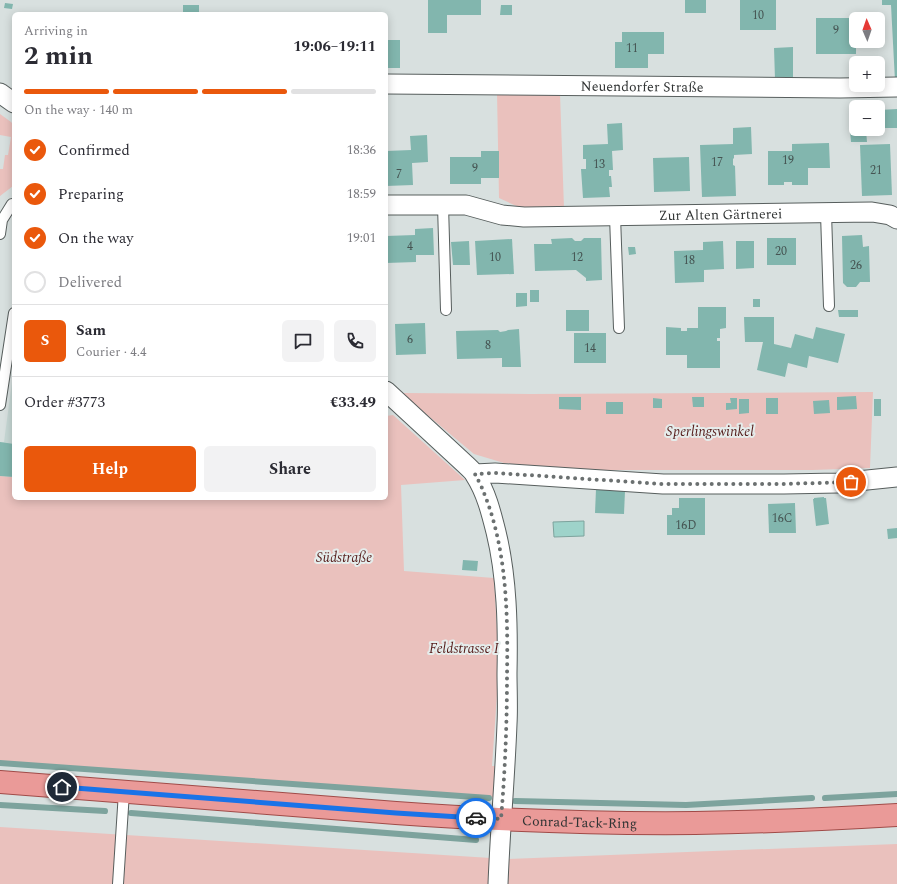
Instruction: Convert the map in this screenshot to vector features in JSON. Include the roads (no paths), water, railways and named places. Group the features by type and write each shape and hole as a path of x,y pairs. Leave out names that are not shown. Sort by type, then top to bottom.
{"main road":[{"name":"Conrad-Tack-Ring","path":"0,782 396,813 501,819 628,823 695,823 827,819 897,815"}],"street":[{"name":"Neuendorfer Straße","path":"388,84 840,88 897,87"},
{"path":"0,93 12,102"},
{"name":"Zur Alten Gärtnerei","path":"388,205 466,205 502,215 524,217 872,212 890,216 897,220"},
{"path":"388,394 475,474 489,506 498,543 503,570 508,652 507,723 498,884"},
{"path":"475,474 496,473 630,482 693,484 838,483 897,477"}],"lane":[{"path":"0,234 2,220 12,204"},
{"path":"443,205 446,310"},
{"path":"826,213 829,306"},
{"path":"616,216 619,328"},
{"path":"0,404 12,327"},
{"path":"118,884 124,792"}],"waterway":[{"path":"0,763 489,798"},
{"path":"825,798 897,794"},
{"path":"515,801 686,805 812,798"},
{"path":"0,805 105,811"},
{"path":"131,813 476,840"}],"park label":[{"name":"Sperlingswinkel","path":"710,431"},
{"name":"Südstraße","path":"344,557"},
{"name":"Feldstrasse I","path":"464,648"}]}
